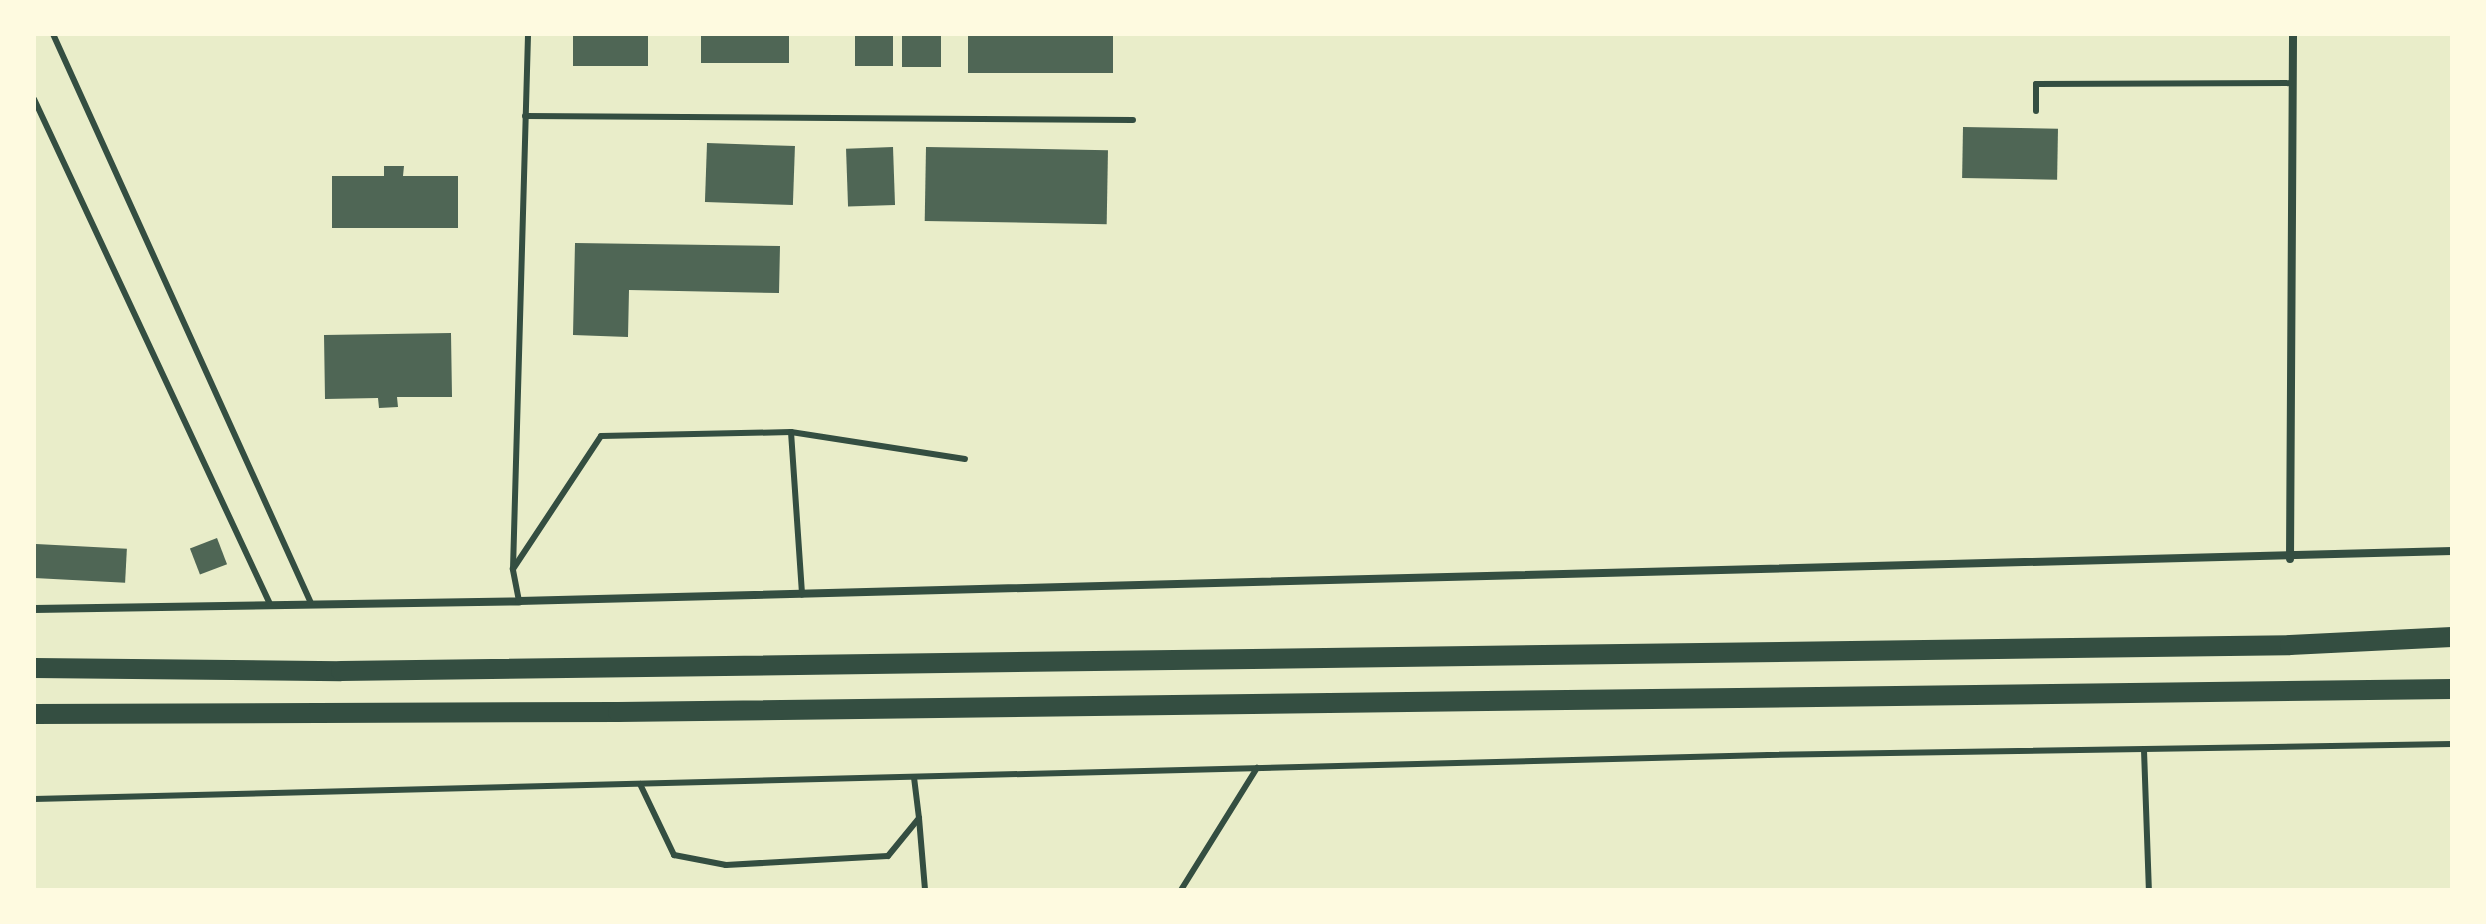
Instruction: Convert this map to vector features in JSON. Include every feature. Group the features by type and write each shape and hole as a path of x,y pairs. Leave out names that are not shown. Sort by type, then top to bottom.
{"main road":[{"path":"34,668 388,671 2290,645 2452,637"},
{"path":"34,714 618,712 2452,689"}],"street":[{"path":"2290,559 2293,34"},
{"path":"34,609 802,595 2290,559 2452,551"}],"lane":[{"path":"53,34 311,603"},
{"path":"519,601 513,569 528,34"},
{"path":"2036,111 2036,84 2293,83"},
{"path":"34,99 270,604"},
{"path":"525,116 1133,120"},
{"path":"513,569 601,436 791,432 965,459"},
{"path":"791,432 802,595"},
{"path":"34,799 1257,768 2452,744"},
{"path":"2144,750 2149,890"},
{"path":"1181,890 1257,768"},
{"path":"914,777 925,890"},
{"path":"640,784 674,855 726,865 888,856 919,818"}],"building":[{"path":"573,34 648,34 648,66 573,66"},
{"path":"701,34 789,34 789,63 701,63"},
{"path":"855,34 893,34 893,66 855,66"},
{"path":"902,34 941,34 941,67 902,67"},
{"path":"968,34 1113,34 1113,73 968,73"},
{"path":"1963,127 2058,129 2057,180 1962,178"},
{"path":"707,143 795,146 793,205 705,202"},
{"path":"893,147 895,205 848,207 846,149"},
{"path":"926,147 1108,150 1107,224 925,221"},
{"path":"384,166 404,166 403,176 458,176 458,228 332,228 332,176 384,176"},
{"path":"575,243 780,246 779,293 629,290 628,337 573,335"},
{"path":"451,333 452,397 397,397 398,407 379,408 378,398 325,399 324,335"},
{"path":"217,538 227,564 200,575 190,548"},
{"path":"36,544 127,549 125,583 34,578"}]}
